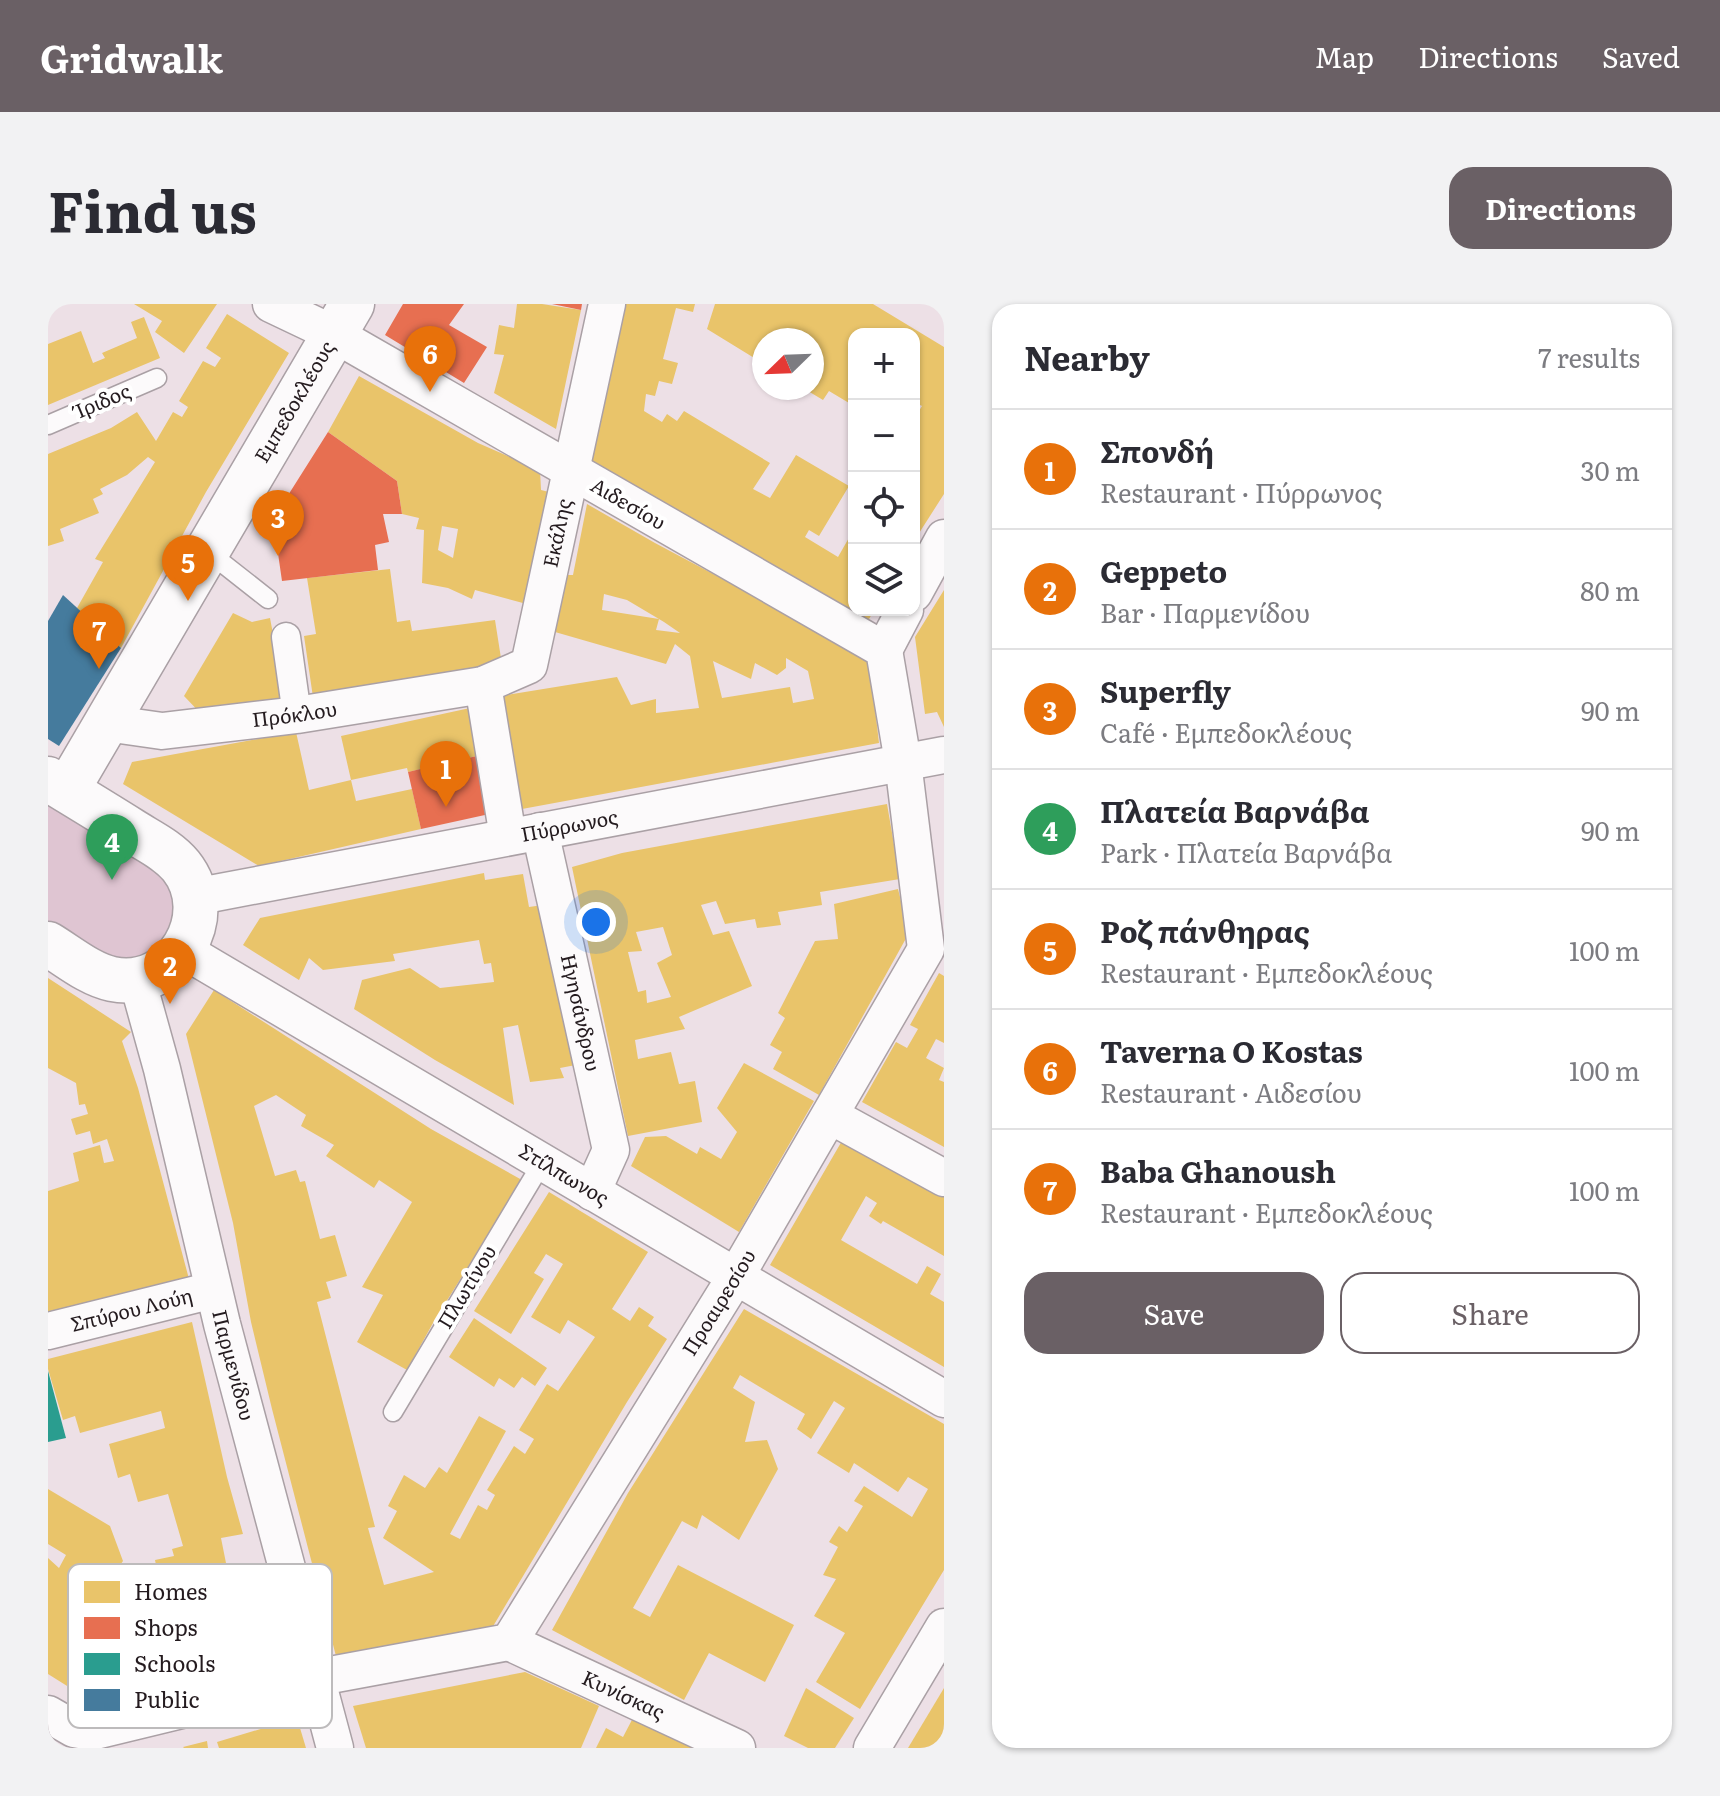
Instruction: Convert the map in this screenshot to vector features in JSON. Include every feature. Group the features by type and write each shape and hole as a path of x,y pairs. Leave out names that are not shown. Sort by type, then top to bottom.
{"street":[{"name":"Αιδεσίου","path":"271,304 343,319 571,472 884,650"},
{"name":"Εκάλης","path":"483,685 529,665 607,304"},
{"name":"Εμπεδοκλέους","path":"57,785 106,723 343,319"},
{"path":"920,582 944,538"},
{"path":"902,616 884,650 903,762"},
{"path":"286,637 297,715"},
{"name":"Πρόκλου","path":"106,723 162,731 297,715 483,685"},
{"name":"Ηγησάνδρου","path":"483,685 611,1150 592,1192"},
{"name":"Πύρρωνος","path":"194,897 944,755"},
{"name":"Προαιρεσίου","path":"509,1642 736,1276 831,1116 935,954 903,762"},
{"path":"48,944 90,970 113,979 137,979 160,972 179,956 192,935 197,912 193,887 181,866 163,850 57,785"},
{"name":"Στίλπωνος","path":"183,950 944,1399"},
{"name":"Παρμενίδου","path":"137,979 284,1564"},
{"path":"831,1116 944,1178"},
{"name":"Σπύρου Λούη","path":"48,1331 213,1290"},
{"path":"872,1748 944,1627"},
{"path":"332,1675 509,1642"},
{"name":"Κυνίσκας","path":"509,1642 737,1748"},
{"path":"62,1730 91,1732 108,1728"},
{"name":"Παρμενίδου","path":"329,1728 335,1748"}],"lane":[{"name":"Ίριδος","path":"48,425 157,378"},
{"path":"207,551 268,599"},
{"name":"Πλωτίνου","path":"393,1412 542,1163"}],"shaded area":[{"path":"48,795 171,872 181,922 147,960 113,962 48,924"}],"building: Homes":[{"path":"134,304 217,304 184,353 155,332 162,321"},
{"path":"517,304 581,310 556,429 494,393 504,355 494,354 499,325 514,328"},
{"path":"615,304 695,304 693,312 676,308 663,359 678,363 672,384 659,381 655,396 646,394 644,411 662,422 667,414 677,421 684,411 770,463 753,489 770,498 796,455 848,485 819,536 809,530 805,537 838,557 848,540 848,610 578,460"},
{"path":"715,304 873,304 913,328 848,328 848,402 829,391 824,398 824,328 752,328 752,357 707,329"},
{"path":"227,314 289,353 206,492 121,648 77,608 103,562 95,559 155,462 148,457 127,475 100,489 103,494 93,499 99,513 60,529 64,541 48,546 48,454 111,428 137,412 156,441 173,412 182,417 188,407 179,401 203,361 215,367 221,358 206,348"},
{"path":"144,317 160,358 48,405 48,344 81,331 93,363 105,358 102,353 137,338 131,322"},
{"path":"920,332 944,347 944,494 920,532 920,409"},
{"path":"359,376 478,443 540,470 541,490 557,494 534,606 475,590 472,599 448,588 422,583 424,530 416,529 419,518 402,514 397,481 328,432","holes":["442,526 458,529 453,558 438,550"]},
{"path":"587,504 869,657 879,743 522,809 500,696 617,677 631,705 656,699 656,713 699,708 690,656 675,644 666,664 555,632 562,575 573,575","holes":["604,594 627,600 659,619 602,610","659,619 680,633 656,630","786,658 808,671 814,699 793,703 790,687 722,698 713,661 751,679 755,663 777,675 786,668"]},
{"path":"390,569 397,622 410,620 412,631 495,620 503,671 314,704 304,636 316,634 307,578"},
{"path":"944,590 944,727 937,712 925,714 915,637"},
{"path":"233,613 252,622 270,618 286,703 206,719 184,696"},
{"path":"470,708 481,755 408,772 407,768 351,780 341,736"},
{"path":"296,732 309,790 351,780 356,801 412,789 421,829 259,866 123,784 132,762"},
{"path":"887,804 900,879 820,892 822,905 778,912 781,925 757,928 755,919 725,924 716,901 701,905 713,935 729,931 752,986 679,1017 685,1029 635,1040 638,1059 671,1052 679,1084 695,1081 702,1122 628,1136 572,867 622,853","holes":["663,927 672,955 657,963 671,997 647,1003 646,990 638,992 628,952 642,951 636,932"]},
{"path":"484,873 485,880 523,874 529,907 550,904 581,1064 560,1068 564,1078 530,1082 518,1025 503,1028 514,1105 354,1009 362,980 410,968 440,988 494,982 491,963 484,964 479,940 393,954 395,961 323,970 309,958 299,980 243,945 260,918"},
{"path":"898,889 909,933 819,1095 773,1069 782,1052 770,1045 785,1018 778,1013 815,941 838,939 834,904"},
{"path":"939,973 944,976 944,1043 936,1039 926,1058 944,1068 939,1080 944,1082 944,1147 862,1102 896,1042 907,1048 918,1029 910,1025"},
{"path":"48,978 131,1032 122,1041 138,1088 189,1279 48,1319 48,1191 79,1181 73,1153 100,1145 104,1163 114,1161 107,1139 93,1144 90,1131 76,1135 71,1119 88,1114 85,1104 79,1105 76,1083 48,1068"},
{"path":"214,990 431,1129 522,1180 407,1370 357,1342 383,1295 362,1287 412,1202 379,1180 374,1188 326,1156 334,1145 301,1126 306,1115 276,1095 254,1106 275,1176 296,1170 300,1182 305,1181 320,1239 335,1235 347,1276 326,1282 331,1298 317,1302 375,1527 368,1528 384,1585 434,1572 383,1538 397,1511 388,1506 404,1475 425,1488 439,1467 447,1473 479,1416 506,1431 450,1534 460,1539 478,1505 487,1510 495,1495 487,1490 514,1446 525,1454 534,1439 519,1430 547,1384 558,1391 595,1337 568,1320 560,1334 531,1317 563,1264 546,1254 534,1273 544,1279 511,1334 474,1311 549,1192 648,1252 612,1309 630,1321 639,1307 654,1317 648,1326 667,1339 492,1628 433,1637 337,1660 332,1641 332,1564 312,1564 251,1322 233,1223 186,1034"},
{"path":"744,1063 814,1101 739,1232 631,1166 645,1137 666,1136 697,1154 700,1147 721,1159 737,1132 717,1108"},
{"path":"846,1134 944,1192 944,1256 869,1216 877,1203 866,1196 841,1240 917,1284 927,1266 941,1274 930,1294 944,1302 944,1367 770,1265"},
{"path":"744,1309 944,1424 944,1570 860,1709 816,1682 845,1633 814,1616 836,1579 823,1575 838,1547 829,1542 839,1526 847,1532 863,1506 854,1501 864,1486 912,1517 928,1489 908,1477 898,1492 854,1463 849,1473 817,1453 845,1408 834,1401 811,1439 797,1429 805,1414 740,1375 733,1388 755,1402 745,1442 767,1440 778,1469 739,1540 702,1515 697,1529 682,1521 633,1608 650,1617 678,1565 794,1625 765,1682 709,1653 684,1700 552,1630 628,1493"},
{"path":"474,1318 547,1368 535,1386 522,1377 514,1388 499,1378 494,1387 449,1357"},
{"path":"192,1322 243,1534 221,1538 226,1564 156,1564 155,1560 174,1556 172,1549 183,1546 168,1494 138,1502 130,1474 118,1478 109,1444 165,1428 161,1411 80,1433 75,1416 63,1420 48,1359"},
{"path":"48,1489 110,1526 123,1561 121,1564 68,1564 68,1687 48,1674 48,1558 59,1568 66,1555 48,1544"},
{"path":"525,1672 599,1706 581,1748 366,1748 353,1706"},
{"path":"806,1688 854,1718 835,1748 808,1748 784,1736"},
{"path":"944,1688 944,1748 908,1748"},
{"path":"634,1716 698,1748 596,1748 606,1728 623,1737"},
{"path":"264,1728 300,1728 306,1748 219,1748 217,1742"},
{"path":"207,1741 208,1748 183,1747"}],"building: Shops":[{"path":"403,304 464,304 449,325 487,347 464,383 385,335"},
{"path":"552,304 582,304 581,310"},
{"path":"328,432 397,481 402,514 383,514 389,542 375,545 378,570 282,581 273,519"},
{"path":"481,755 494,813 421,829 408,772 437,765 440,780 454,777 451,762"}],"building: Schools":[{"path":"48,1371 66,1438 48,1442"}],"building: Public":[{"path":"63,595 121,648 59,746 48,739 48,621"}],"place":[{"name":"Taverna O Kostas","path":"430,392"},
{"name":"Superfly","path":"278,556"},
{"name":"Ροζ πάνθηρας","path":"188,601"},
{"name":"Baba Ghanoush","path":"99,669"},
{"name":"Σπονδή","path":"446,807"},
{"name":"Πλατεία Βαρνάβα","path":"112,880"},
{"name":"Geppeto","path":"170,1004"}]}
